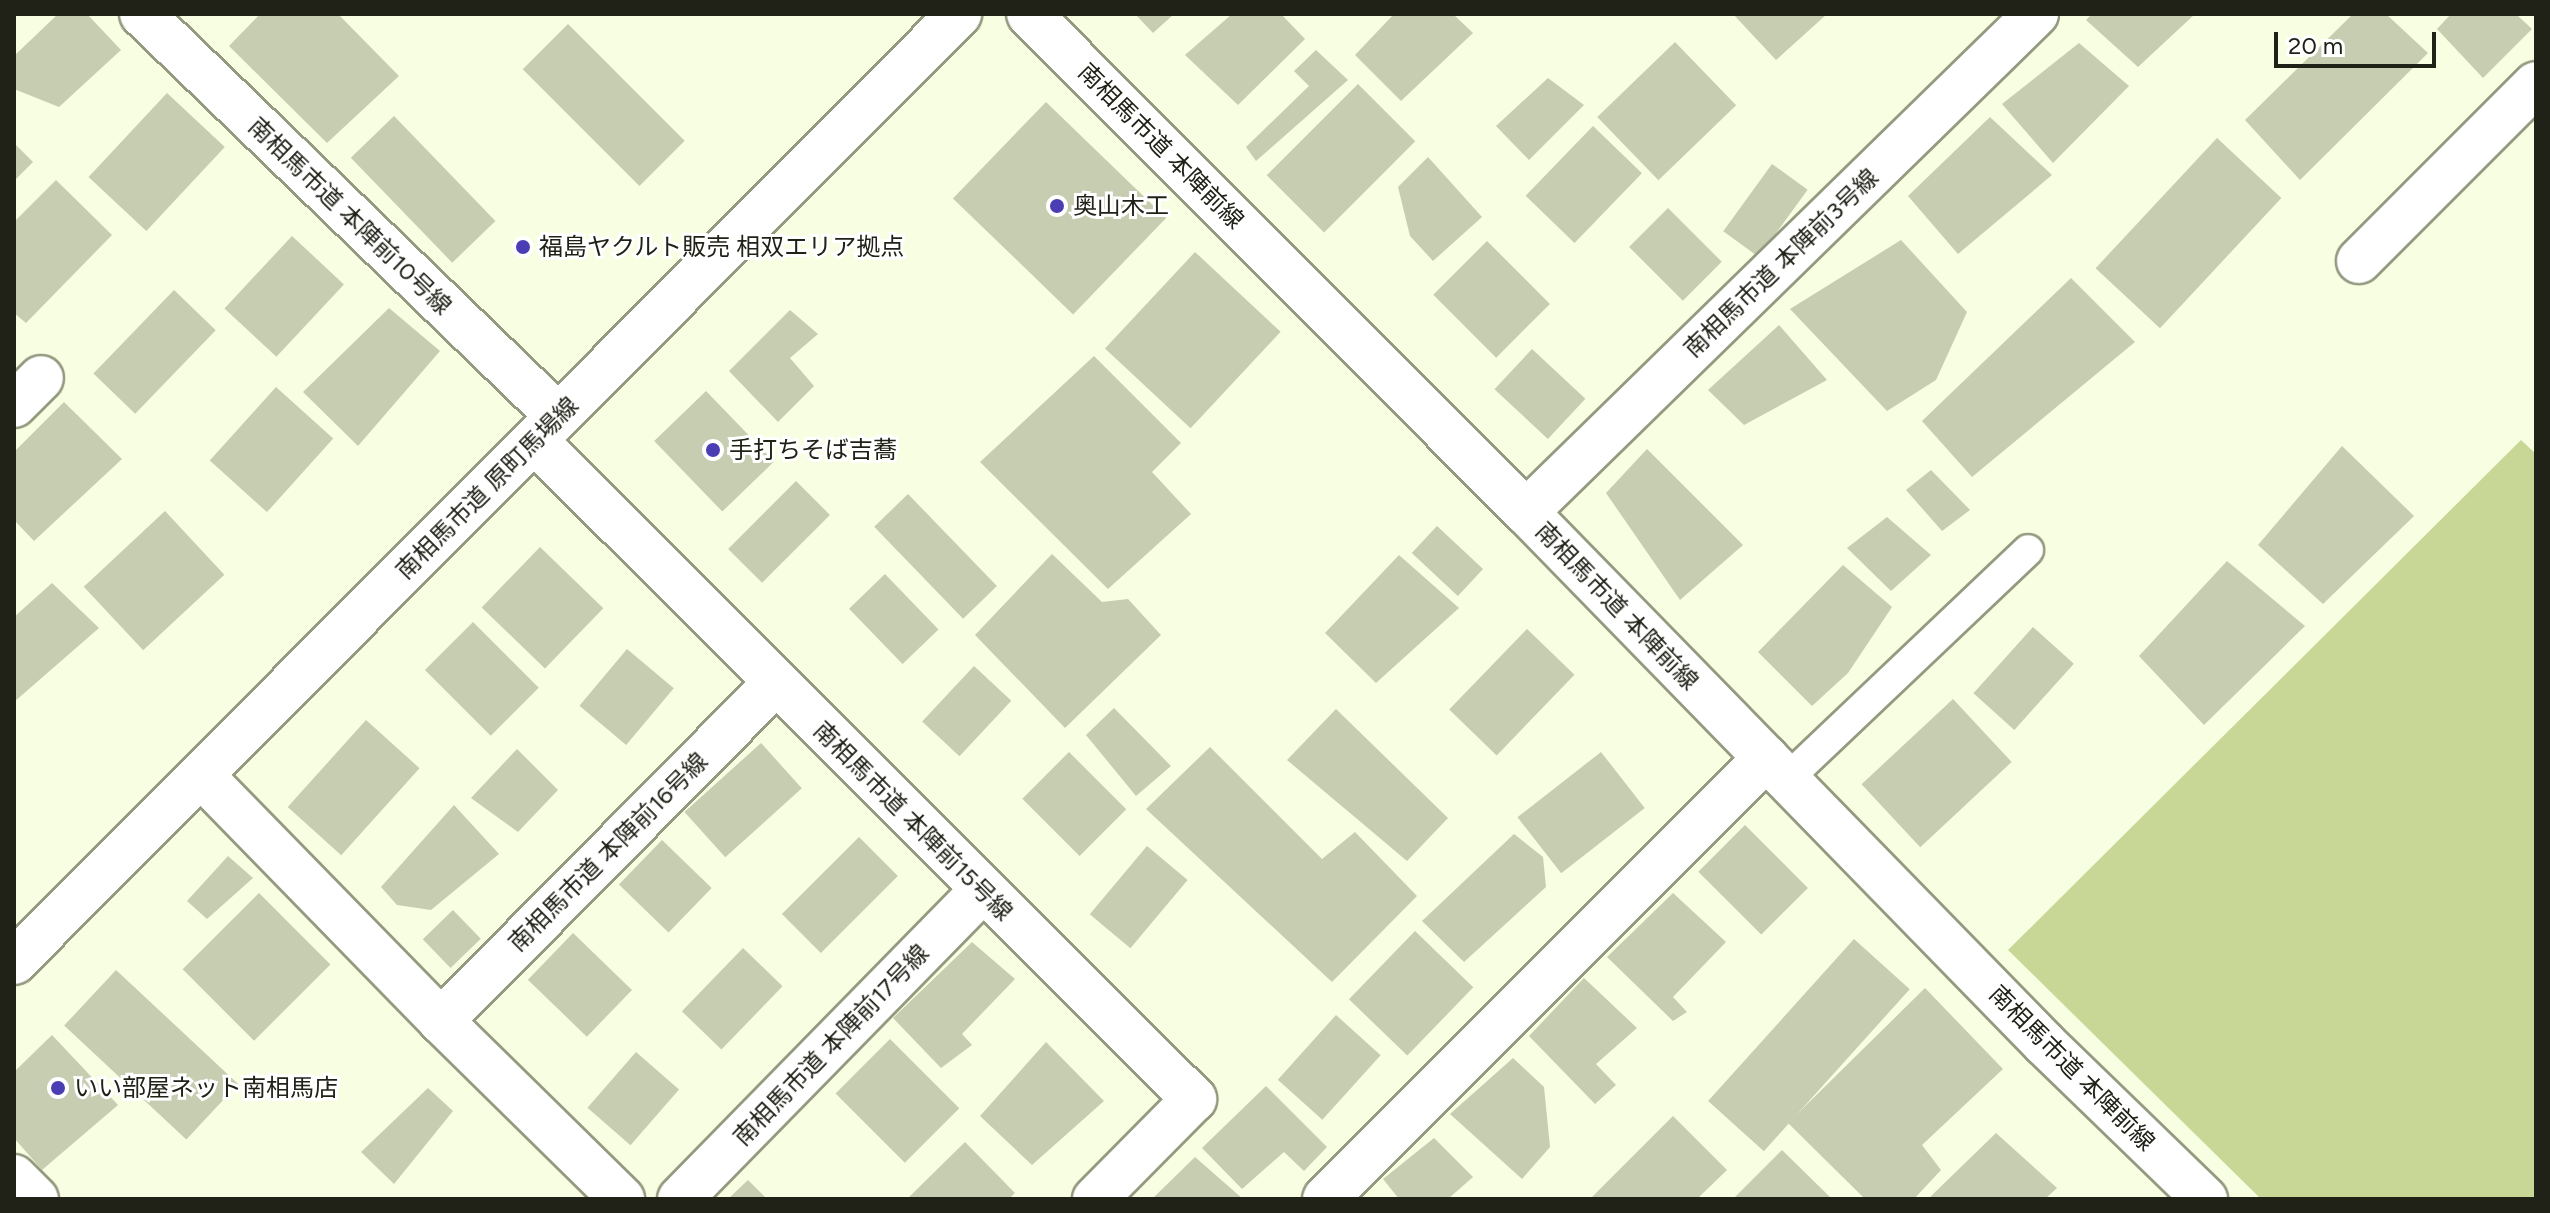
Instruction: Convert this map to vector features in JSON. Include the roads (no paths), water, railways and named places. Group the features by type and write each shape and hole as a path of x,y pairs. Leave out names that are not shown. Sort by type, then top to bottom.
{"street":[{"name":"南相馬市道 本陣前10号線","path":"142,14 547,429"},
{"name":"南相馬市道 原町馬場線","path":"14,962 959,14"},
{"name":"南相馬市道 本陣前線","path":"1029,14 1526,512 2045,1044 2205,1199"},
{"name":"南相馬市道 本陣前3号線","path":"1526,512 2036,14"},
{"path":"2359,261 2536,84"},
{"name":"南相馬市道 本陣前15号線","path":"547,429 775,684 1194,1099 1095,1199"},
{"name":"南相馬市道 本陣前16号線","path":"441,1021 775,684"},
{"path":"1325,1199 1777,768"},
{"path":"201,775 441,1021 622,1199"},
{"name":"南相馬市道 本陣前17号線","path":"680,1199 982,891"},
{"path":"14,1177 36,1199"}],"lane":[{"path":"1777,768 2028,550"}],"place":[{"name":"奥山木工","path":"1057,206"},
{"name":"福島ヤクルト販売 相双エリア拠点","path":"523,247"},
{"name":"手打ちそば吉蕎","path":"713,450"},
{"name":"いい部屋ネット南相馬店","path":"58,1088"}]}
